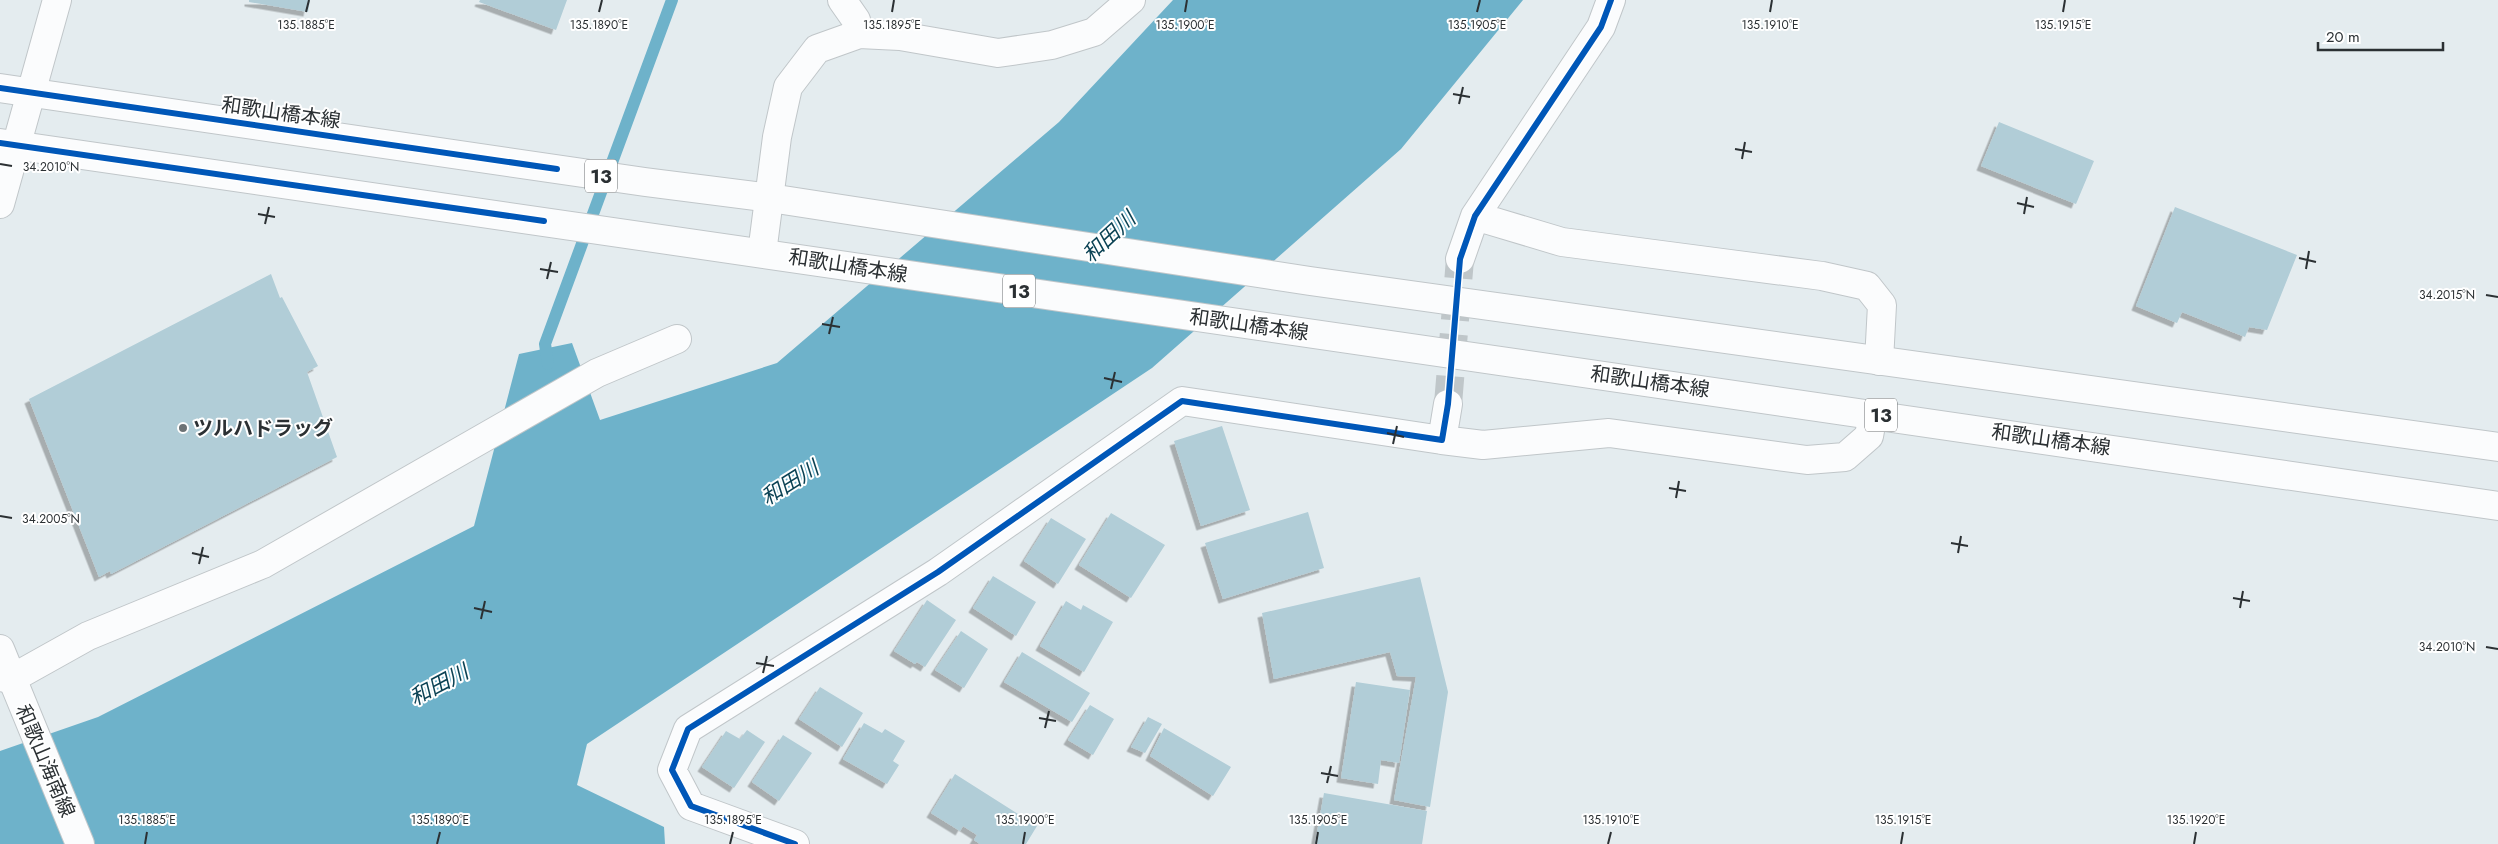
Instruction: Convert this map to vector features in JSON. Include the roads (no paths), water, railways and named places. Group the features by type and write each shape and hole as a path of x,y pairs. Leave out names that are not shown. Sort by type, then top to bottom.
{"main road":[{"path":"0,204 8,145 31,93 57,0"},
{"path":"842,0 856,20 859,34"},
{"path":"769,254 770,198 777,137 788,87 817,49 859,34 900,36 998,53 1052,46 1094,32 1131,0"},
{"path":"1460,259 1475,216 1601,27 1611,0"},
{"name":"和歌山橋本線","path":"0,88 645,182 770,198 1310,281 2498,447"},
{"name":"和歌山橋本線","path":"8,145 544,221 1263,328 1873,414 2498,506"},
{"path":"1475,216 1562,242 1822,276 1867,286 1882,305 1878,360"},
{"path":"5,678 88,636 264,564 597,373 677,339"},
{"path":"794,844 691,806 672,770 688,729 938,572 1182,401 1483,445 1608,434 1807,460 1845,457 1868,436 1873,414"},
{"path":"1442,440 1448,404"},
{"name":"和歌山海南線","path":"0,649 5,678 21,705 80,844"}],"water":[{"name":"和田川","path":"1173,0 1523,0 1401,149 1152,368 587,744 577,785 664,827 665,844 0,844 0,751 98,717 474,526 519,354 572,343 600,420 777,363 1059,122"}],"waterway":[{"path":"548,364 545,344 672,0"}],"tunnel":[{"path":"1448,404 1460,259"}],"place":[{"name":"ツルハドラッグ","path":"183,428"}]}
